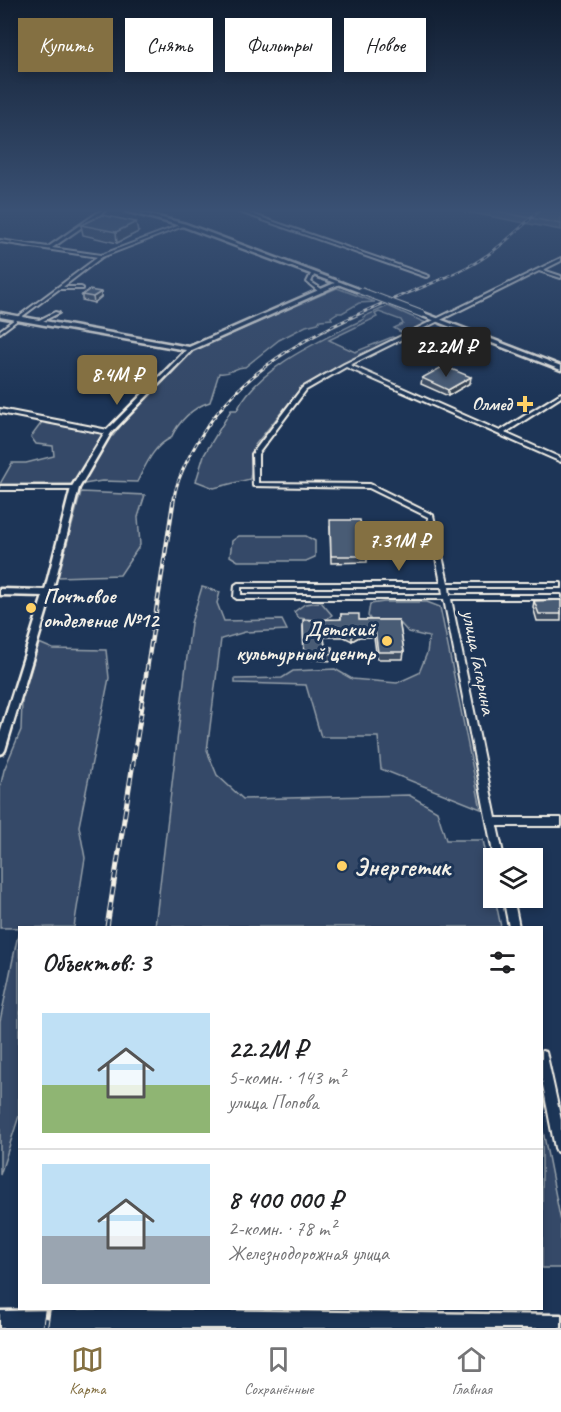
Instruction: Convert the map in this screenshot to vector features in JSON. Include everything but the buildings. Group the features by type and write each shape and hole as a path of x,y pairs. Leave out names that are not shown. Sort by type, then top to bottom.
{"main road":[{"path":"313,273 561,368"},
{"path":"0,1320 121,1323 561,1324"}],"street":[{"path":"0,332 78,273"},
{"path":"313,273 309,282 321,291"},
{"path":"417,273 426,276"},
{"name":"улица Гагарина","path":"497,848 431,516 370,486 255,485 255,454 304,389 346,365 534,273"},
{"path":"0,750 48,593 75,488 108,432 190,349 339,283"},
{"path":"58,288 81,288"},
{"path":"37,322 57,313"},
{"path":"0,315 190,349"},
{"path":"346,365 561,460"},
{"path":"501,433 561,395"},
{"path":"0,411 108,432"},
{"path":"0,488 75,488"},
{"path":"561,585 238,585 237,597 561,597"},
{"path":"0,592 48,593"},
{"path":"492,822 561,822"},
{"path":"510,908 514,926"},
{"path":"543,1061 561,1148"}],"shaded area":[{"path":"337,288 375,302 359,303 342,313 337,313 331,317 332,319 320,320 318,323 306,326 279,340 245,367 219,373 210,402 192,411 171,438 159,446 137,482 0,484 12,463 26,463 54,456 53,446 36,444 31,437 42,422 113,436 125,420 194,350"},
{"path":"388,306 426,323 404,334 394,328 403,324 401,320 379,312 375,314 377,317 329,340 355,352 392,337 396,338 324,374 300,389 255,445 250,479 214,488 196,481 204,455 231,410 237,410 260,380 311,345"},
{"path":"81,492 145,495 138,517 140,545 120,575 58,577"},
{"path":"239,536 306,536 315,541 315,557 306,561 238,561 230,556 232,541"},
{"path":"202,587 220,592 217,603 224,621 282,620 287,630 245,632 221,639 207,751 217,775 243,799 409,795 437,811 446,840 483,840 483,908 497,908 501,926 155,926 191,623"},
{"path":"321,602 332,615 324,621 299,618 294,612 305,604"},
{"path":"427,602 440,607 481,809 381,769 378,737 321,737 306,685 235,683 235,679 282,678 293,671 335,669 352,679 397,683 419,673 427,653 429,637 408,632 401,624 373,623 368,616 370,604"},
{"path":"39,643 53,649 106,650 109,678 79,826 85,858 74,926 0,928 0,788 4,770 21,730 22,701"},
{"path":"18,935 18,1119 0,1175 0,1021"},
{"path":"543,1131 561,1222 561,1268 543,1268"}],"railway":[{"path":"174,498 181,474 201,436 239,388 262,369 313,336 454,273"},
{"path":"141,707 174,497"},
{"path":"107,926 142,706"},
{"path":"45,1328 48,1310"}],"place":[{"name":"Олмед","path":"525,404"},
{"name":"Почтовое отделение №12","path":"31,608"},
{"name":"Детский культурный центр","path":"387,641"},
{"name":"Энергетик","path":"342,866"}]}
